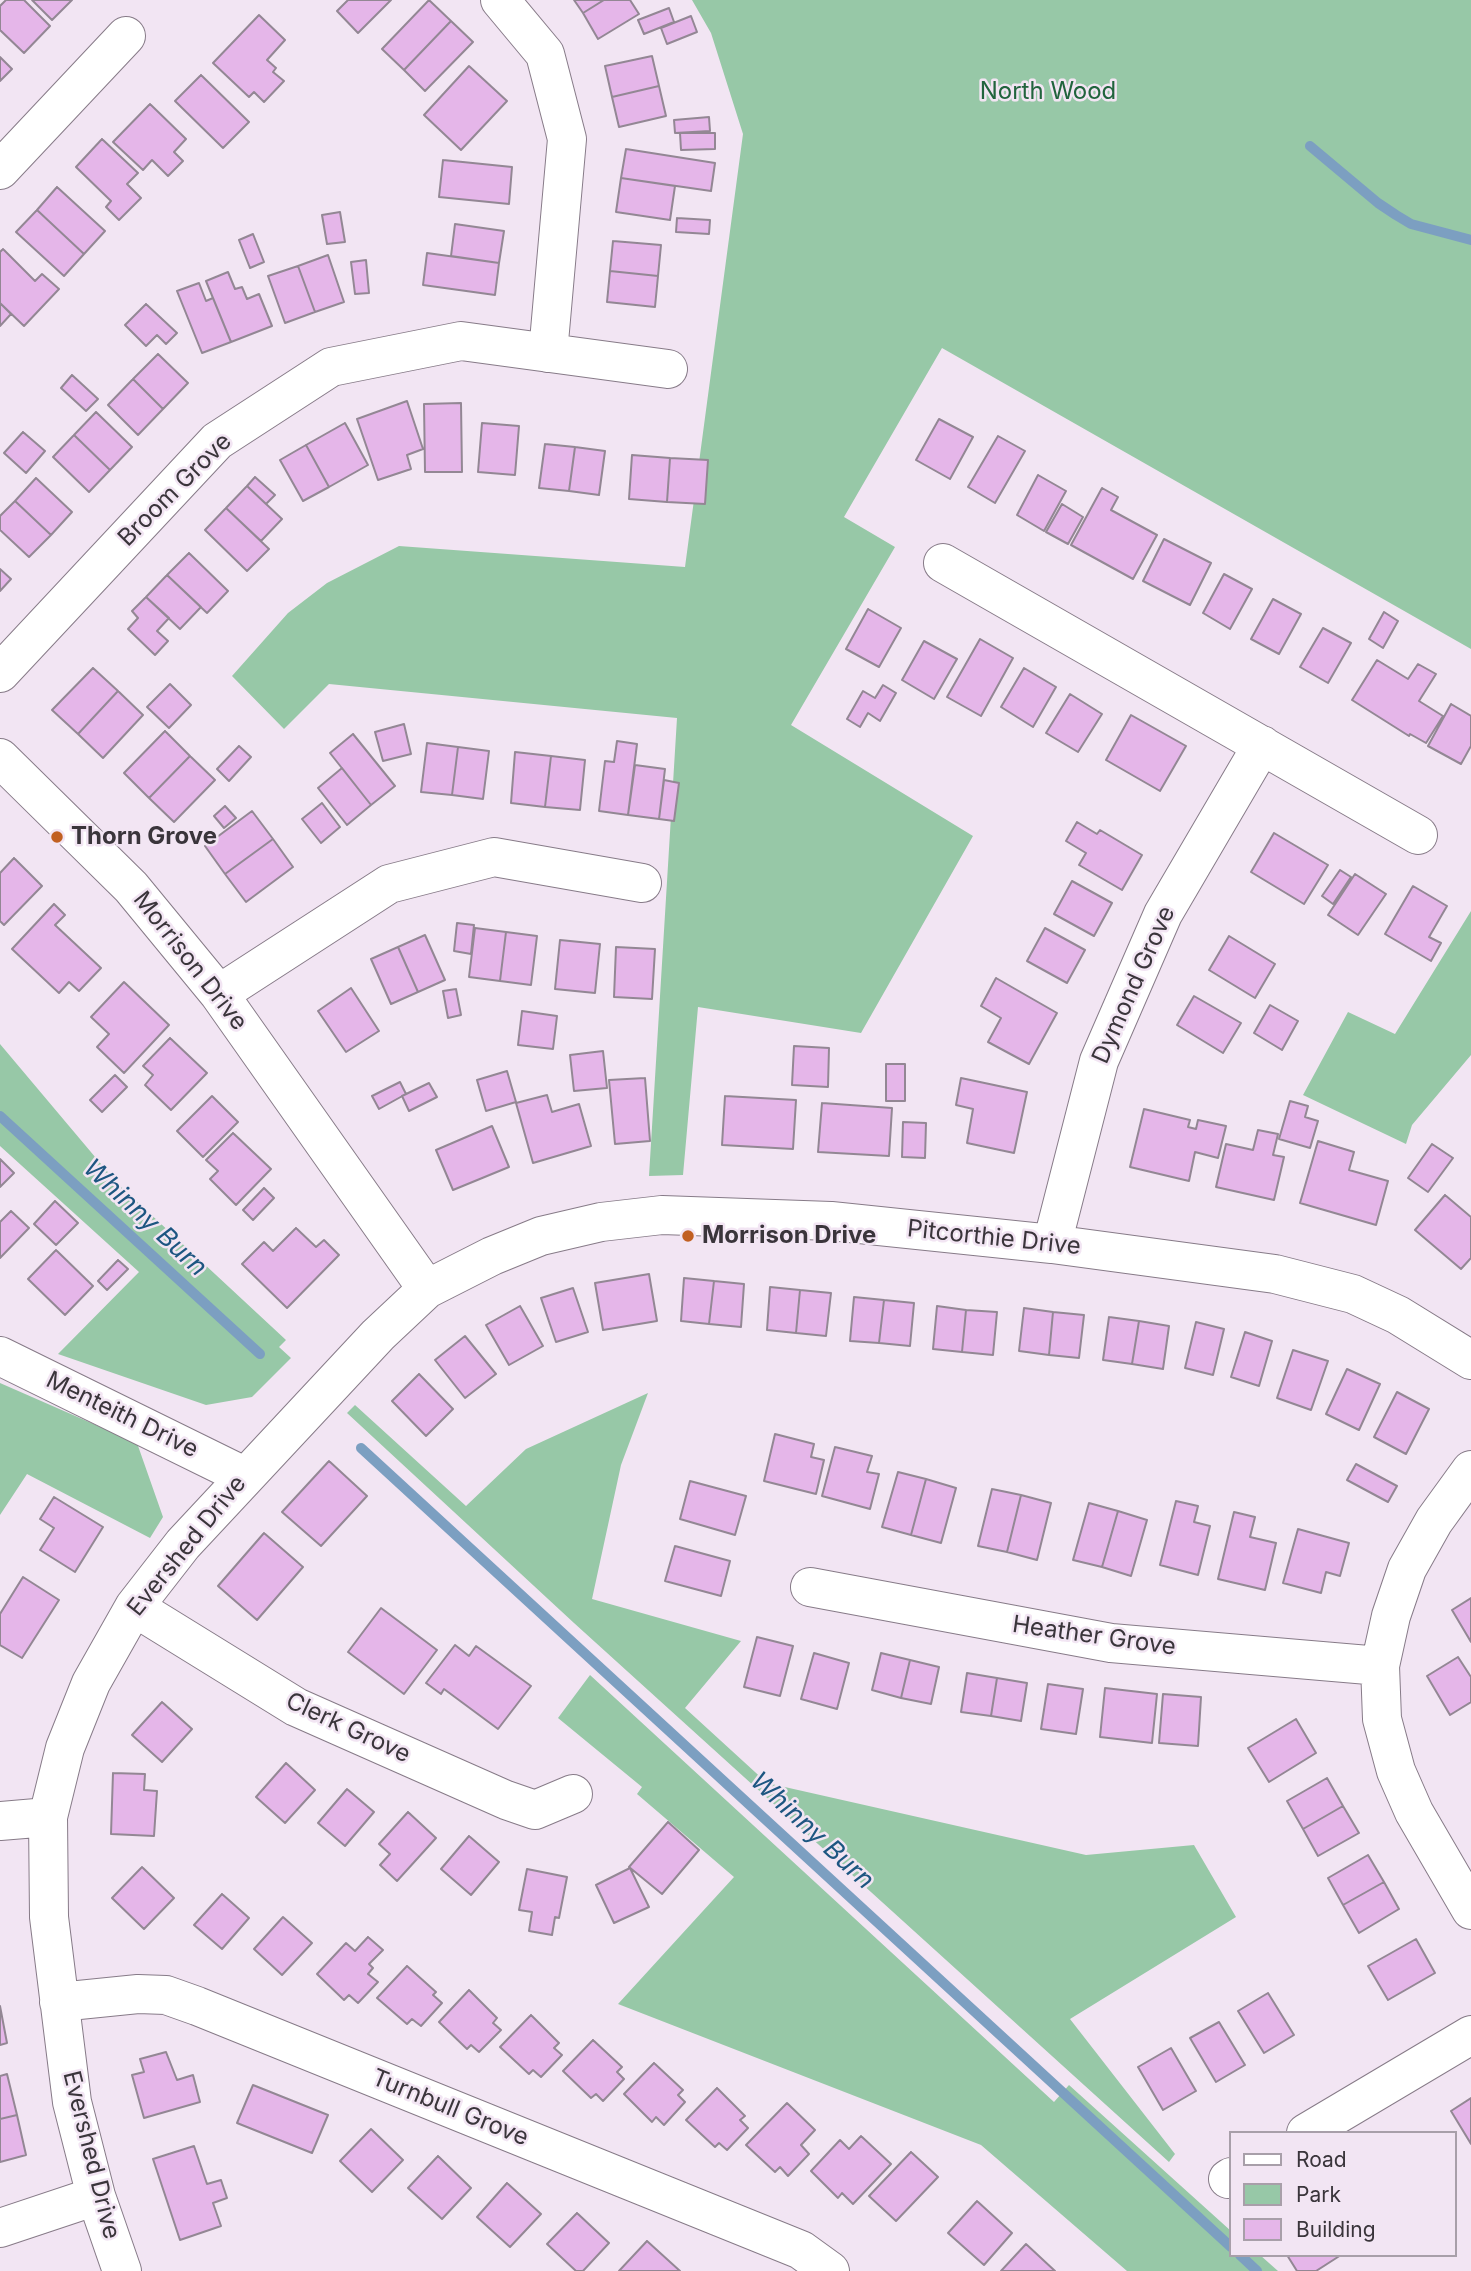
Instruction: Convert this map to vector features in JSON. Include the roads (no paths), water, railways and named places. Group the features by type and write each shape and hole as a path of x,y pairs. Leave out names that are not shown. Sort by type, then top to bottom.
{"street":[{"path":"500,0 545,54 567,139 548,353"},
{"path":"0,170 127,36"},
{"name":"Broom Grove","path":"0,673 217,441 331,367 461,341 668,369"},
{"path":"943,563 1418,835"},
{"name":"Dymond Grove","path":"1052,1244 1099,1061 1163,914 1262,745"},
{"name":"Morrison Drive","path":"0,758 131,887 219,994 427,1289"},
{"path":"219,994 388,884 494,858 642,883"},
{"name":"Pitcorthie Drive","path":"427,1289 492,1256 541,1236 601,1222 663,1215 831,1221 1052,1244 1275,1275 1353,1294 1398,1315 1471,1360"},
{"name":"Evershed Drive","path":"122,2271 96,2196 72,2102 49,1917 48,1817 65,1748 91,1683 134,1607 183,1544 378,1335 427,1289"},
{"name":"Menteith Drive","path":"0,1356 244,1476"},
{"path":"1471,1470 1434,1521 1408,1569 1391,1616 1380,1666 1382,1719 1396,1771 1413,1812 1471,1910"},
{"name":"Heather Grove","path":"810,1587 1111,1643 1380,1666"},
{"name":"Clerk Grove","path":"134,1607 296,1707 506,1800 535,1810 573,1794"},
{"path":"0,1821 48,1817"},
{"name":"Turnbull Grove","path":"59,2001 138,1994 176,1998 800,2250 830,2271"},
{"path":"1309,2131 1471,2035"},
{"path":"0,2228 96,2196"}],"waterway":[{"path":"1310,146 1378,203 1411,224 1471,240"},
{"name":"Whinny Burn","path":"0,1116 260,1354"},
{"name":"Whinny Burn","path":"361,1448 1230,2246"},
{"name":"Whinny Burn","path":"1242,2257 1257,2271"}],"place":[{"name":"Thorn Grove","path":"57,837"},
{"name":"Morrison Drive","path":"688,1236"}],"park label":[{"name":"North Wood","path":"1048,92"}]}
